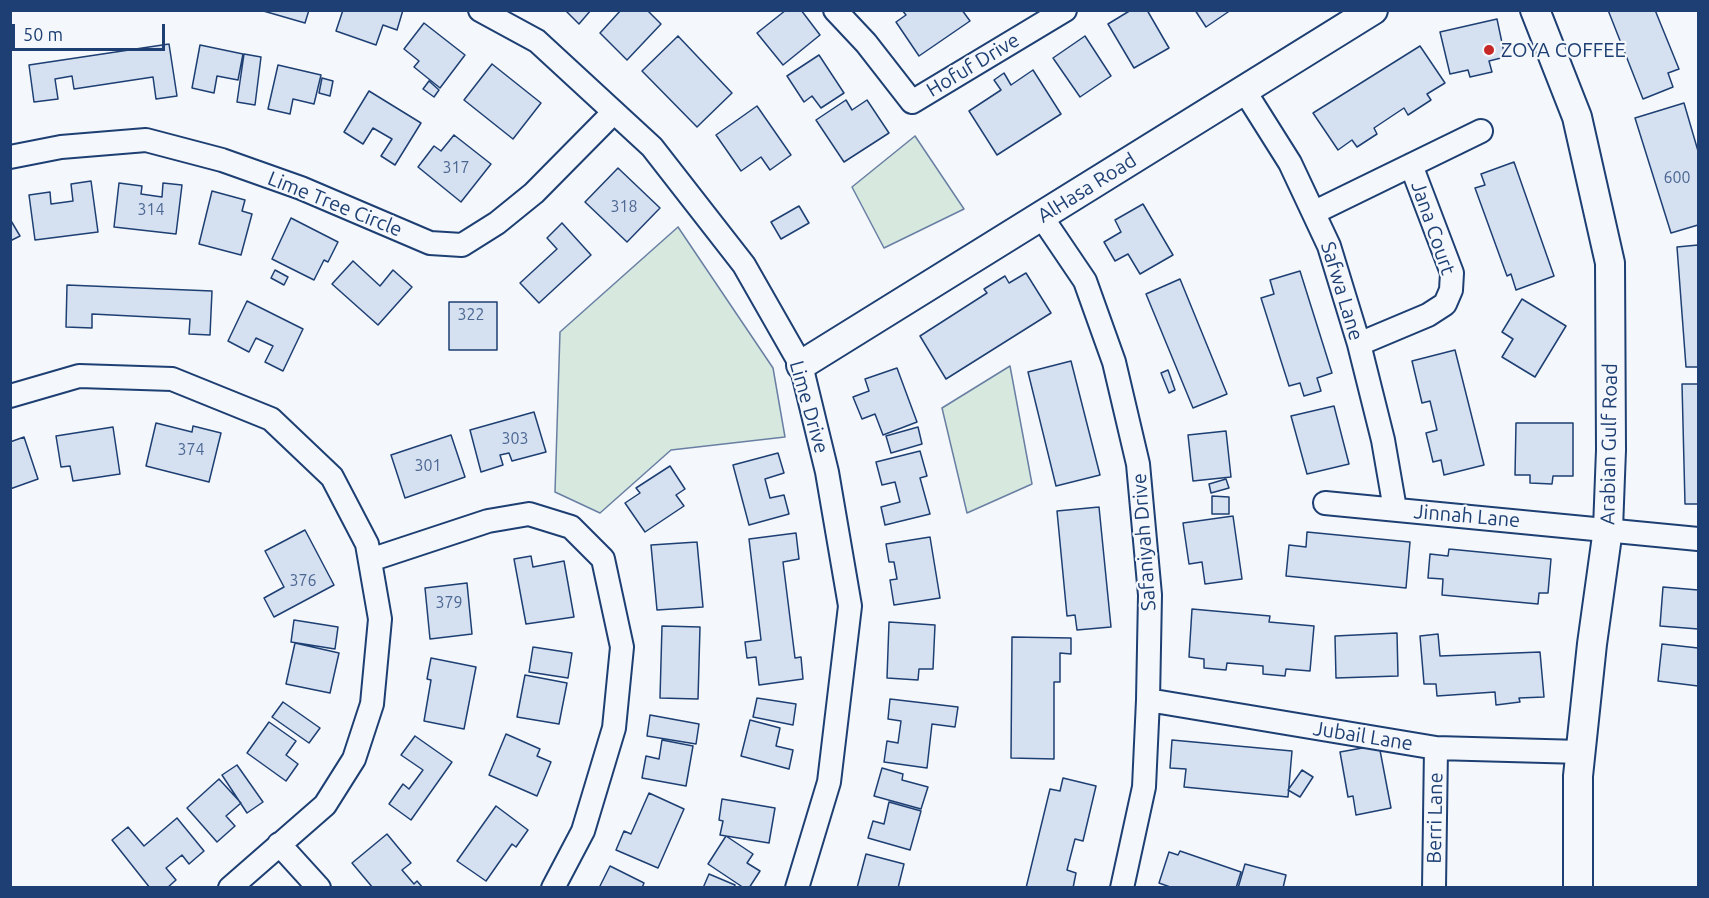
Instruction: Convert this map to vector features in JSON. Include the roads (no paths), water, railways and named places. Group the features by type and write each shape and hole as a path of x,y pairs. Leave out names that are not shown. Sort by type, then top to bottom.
{"main road":[{"name":"AlHasa Road","path":"801,365 1373,10"},
{"name":"Arabian Gulf Road","path":"1535,10 1577,117 1610,263 1611,450 1608,529 1592,644 1578,776 1578,888"}],"street":[{"name":"Lime Drive","path":"480,10 537,41 652,147 744,265 801,365 827,472 850,606 829,782 797,888"},
{"name":"Hofuf Drive","path":"836,10 866,43 912,102 1065,10"},
{"name":"Safwa Lane","path":"1244,90 1290,163 1329,246 1359,345 1383,440 1395,509"},
{"name":"Lime Tree Circle","path":"10,157 61,147 146,140 222,160 301,188 430,243 462,244 497,222 534,194 614,112"},
{"name":"Jana Court","path":"1315,212 1482,131"},
{"name":"Jana Court","path":"1359,345 1428,315 1445,304 1451,290 1452,273 1411,165"},
{"name":"Safaniyah Drive","path":"1041,216 1085,281 1114,362 1138,464 1150,595 1148,700 1144,787 1122,888"},
{"path":"10,396 79,376 172,379 271,419 332,477 375,553 380,619 372,704 354,759 325,805 230,888"},
{"name":"Jinnah Lane","path":"1325,503 1698,539"},
{"path":"375,553 488,521 529,514 571,527 603,560 621,647 614,729 583,831 553,888"},
{"name":"Jubail Lane","path":"1148,700 1436,748 1581,752"},
{"name":"Berri Lane","path":"1434,888 1436,748"},
{"path":"279,844 319,888"}],"place":[{"name":"ZOYA COFFEE","path":"1489,50"}]}
